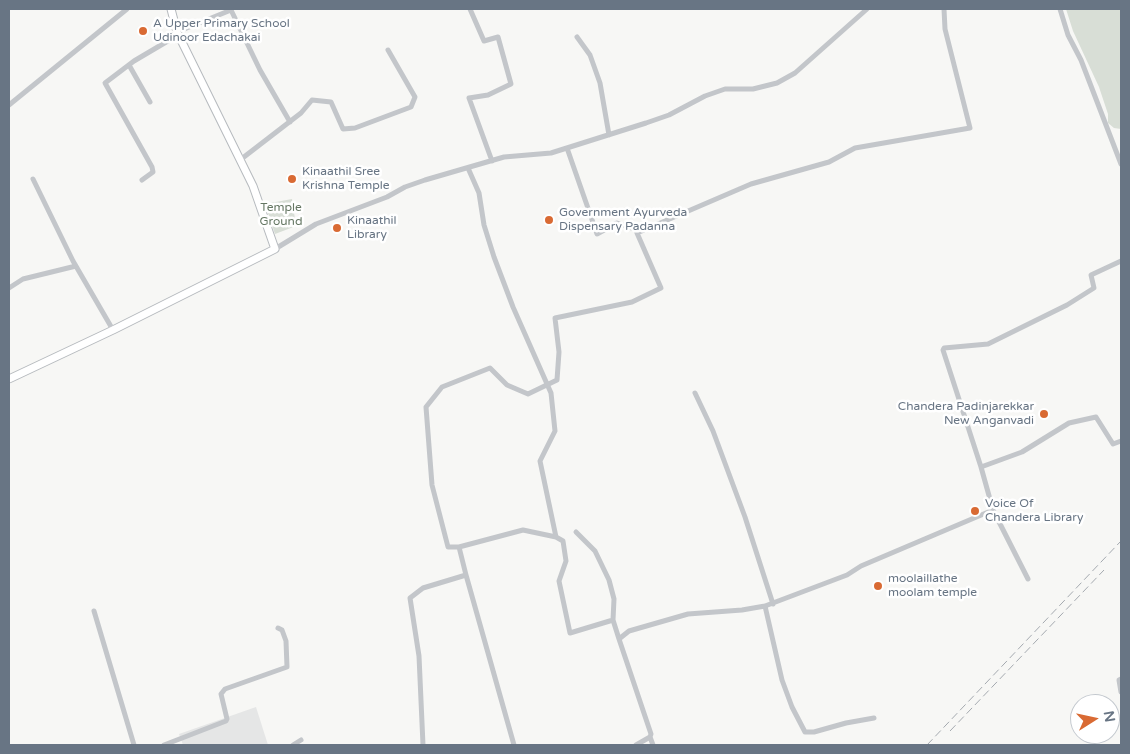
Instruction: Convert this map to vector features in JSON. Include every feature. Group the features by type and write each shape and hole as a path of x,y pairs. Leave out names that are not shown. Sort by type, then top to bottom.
{"main road":[{"path":"9,379 113,330 275,249 253,186 178,33 171,9"}],"street":[{"path":"9,104 127,9"},
{"path":"470,9 484,41 498,37 511,84 488,95 469,98 492,161"},
{"path":"275,249 316,224 387,198 405,187 504,157 541,155 567,148 669,115 718,91 752,88 787,79 867,9"},
{"path":"612,620 570,633 559,581 566,561 564,541 556,537 523,530 459,547 448,547 432,485 426,407 442,387 490,368 507,385 528,394 557,380 559,352 555,318 632,302 661,288 637,232 751,184 830,162 855,148 970,128 945,29 944,9"},
{"path":"1060,9 1068,35 1081,60 1121,164"},
{"path":"142,180 152,172 152,167 105,83 178,33 230,10 260,70 290,122"},
{"path":"577,37 590,55 600,83 609,135"},
{"path":"240,160 290,122 312,100 331,102 343,129 355,128 411,108 415,97 388,50"},
{"path":"129,65 150,102"},
{"path":"567,148 597,234 617,223 640,231"},
{"path":"468,168 479,193 484,225 494,257 513,307 551,392 555,431 540,461 556,537"},
{"path":"33,179 76,266 113,330"},
{"path":"1028,579 993,510 943,350 944,348 988,344 1067,305 1094,288 1091,275 1121,260"},
{"path":"9,288 23,279 76,266"},
{"path":"695,393 712,431 745,517 773,604"},
{"path":"981,467 1022,452 1069,424 1096,417 1113,444 1121,441"},
{"path":"619,639 630,631 688,614 742,610 773,604 847,575 861,566 993,510"},
{"path":"576,532 594,551 609,580 614,599 612,620 644,709 653,745"},
{"path":"459,547 514,745"},
{"path":"423,745 418,656 410,598 423,588 466,575"},
{"path":"765,606 782,680 792,707 805,732 814,732 874,718"},
{"path":"94,611 134,745"},
{"path":"164,745 226,721 222,694 225,689 287,667 286,642 282,630 278,628"},
{"path":"1121,679 1118,680 1121,692"},
{"path":"636,745 650,737"},
{"path":"293,745 302,740"}],"shaded area":[{"path":"256,707 268,745 183,745 179,734"}],"green space":[{"path":"1066,9 1121,9 1121,129 1114,128 1108,123 1108,114 1099,87 1073,31"},
{"name":"Temple Ground","path":"292,199 296,226 275,234 265,204"}],"railway":[{"path":"927,745 1121,541"},
{"path":"950,731 1104,570"}],"place":[{"name":"A Upper Primary School Udinoor Edachakai","path":"143,31"},
{"name":"Kinaathil Sree Krishna Temple","path":"292,179"},
{"name":"Government Ayurveda Dispensary Padanna","path":"549,220"},
{"name":"Kinaathil Library","path":"337,228"},
{"name":"Chandera Padinjarekkar New Anganvadi","path":"1044,414"},
{"name":"Voice Of Chandera Library","path":"975,511"},
{"name":"moolaillathe moolam temple","path":"878,586"}]}
